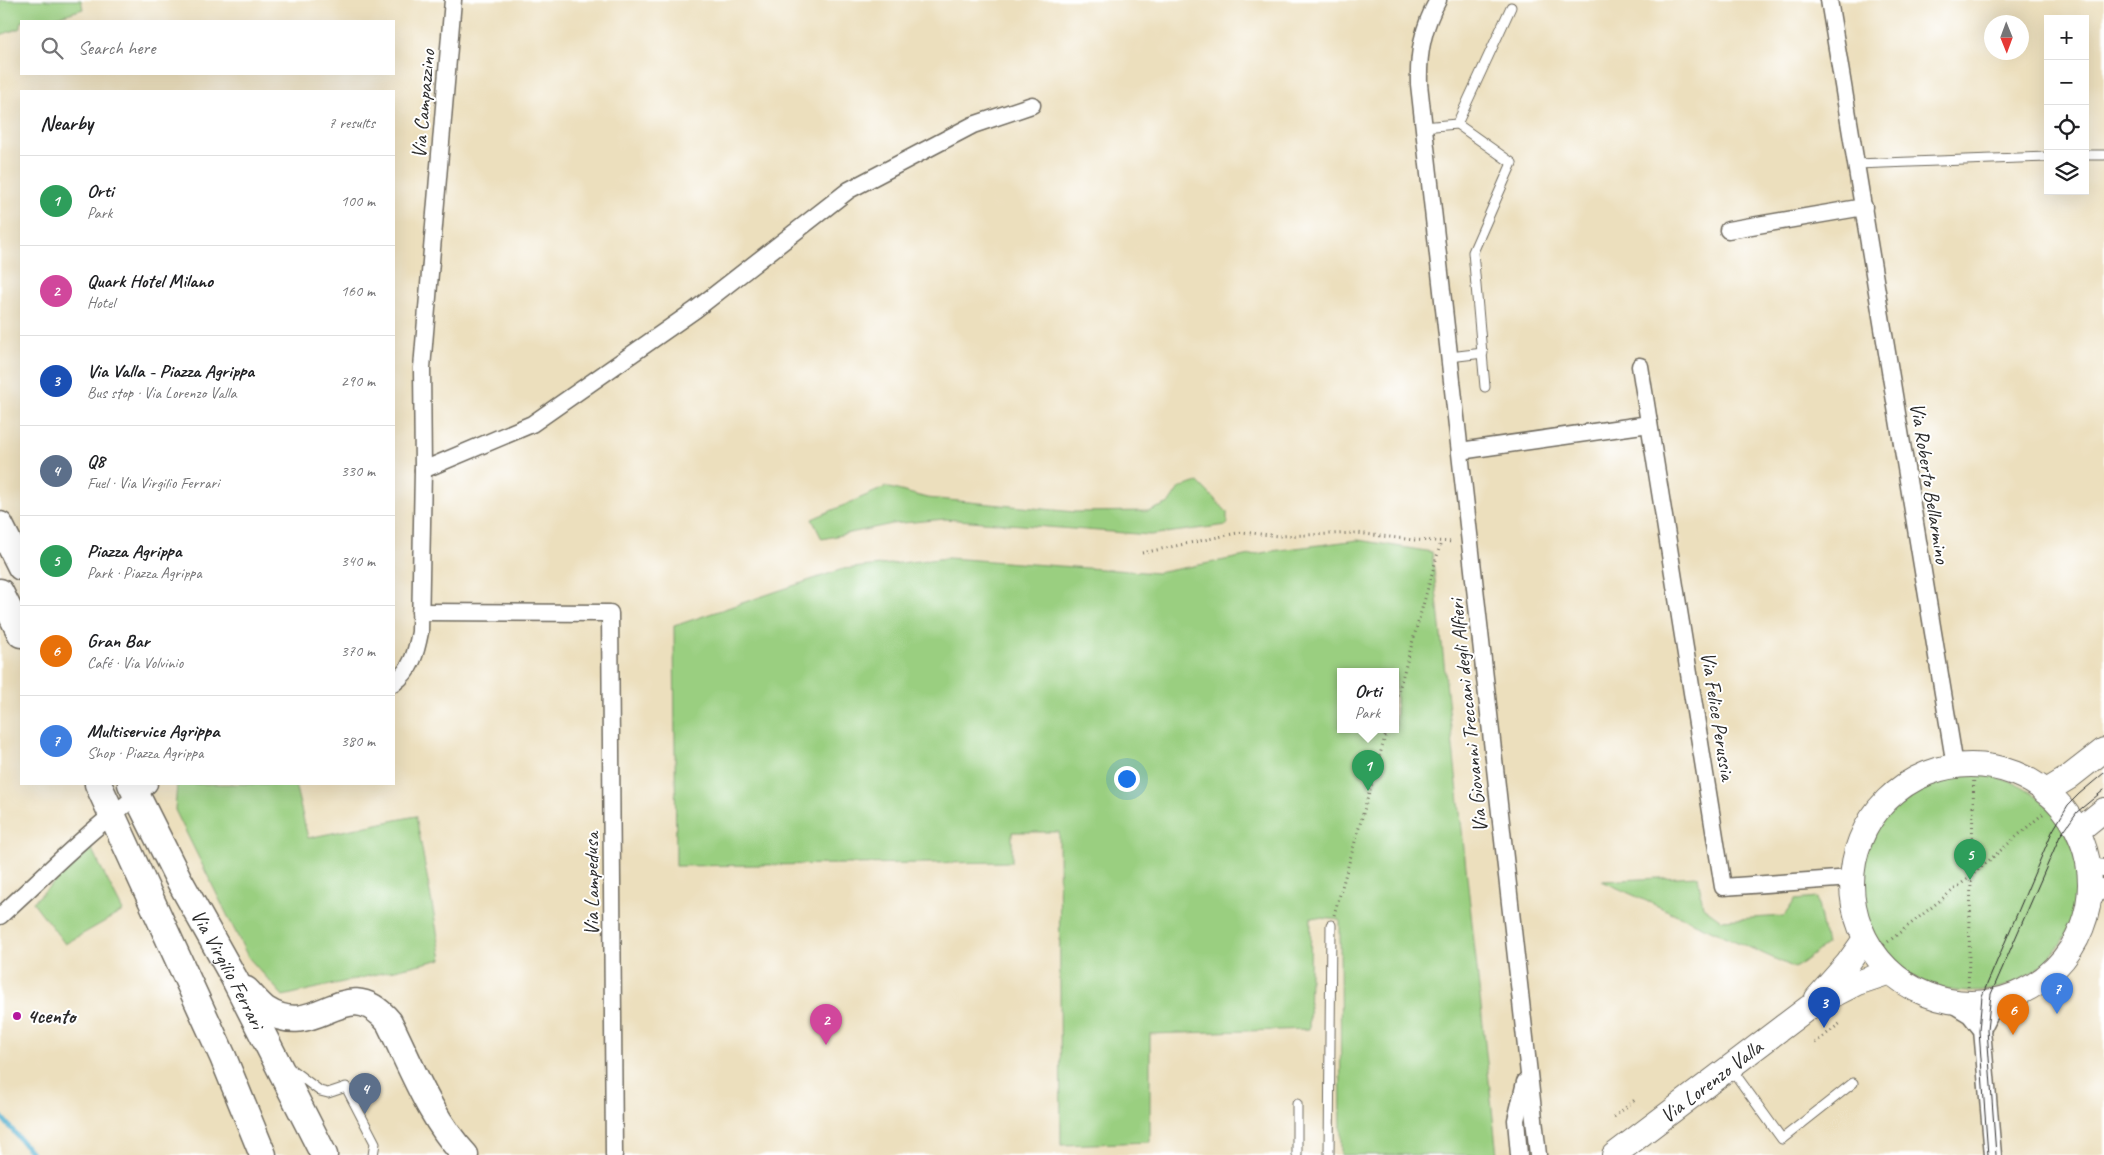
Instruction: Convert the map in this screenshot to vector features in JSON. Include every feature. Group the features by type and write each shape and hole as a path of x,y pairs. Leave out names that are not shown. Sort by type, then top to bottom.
{"main road":[{"path":"0,525 20,565"},
{"path":"0,592 20,632"},
{"path":"2047,800 2068,778 2104,750"},
{"path":"1982,766 2011,772 2024,778 2047,800 2060,805 2078,831 2096,867 2096,896 2069,952 2052,971 2032,986 2008,997 1978,1003 1958,996 1917,990 1890,972 1874,954 1873,943 1856,915 1852,878 1855,857 1862,836 1873,817 1887,800 1924,775 1982,766"},
{"name":"Via Virgilio Ferrari","path":"99,785 113,813 223,1057 263,1155"},
{"name":"Via Virgilio Ferrari","path":"139,788 178,878 234,978 324,1155"},
{"path":"2078,831 2104,810"},
{"name":"Via Lorenzo Valla","path":"1808,1008 1848,963 1873,943"},
{"name":"Via Lorenzo Valla","path":"1614,1155 1808,1008 1857,983 1890,972"},
{"path":"234,978 265,1009 288,1018 302,1020 313,1017 342,1003 354,1002 368,1004 380,1012 389,1022 438,1120 465,1155"}],"street":[{"name":"Via Campazzino","path":"395,682 404,675 416,655 420,632 424,470 422,368 453,0"},
{"name":"Via Giovanni Treccani degli Alfieri","path":"1438,0 1427,23 1419,54 1419,84 1527,1070 1538,1155"},
{"name":"Via Roberto Bellarmino","path":"1829,0 1856,164 1965,769"},
{"path":"424,470 532,424 695,310 848,190 973,125 1032,105"},
{"path":"1728,230 1864,207"},
{"name":"Via Felice Perussia","path":"1640,366 1723,887 1852,878"},
{"path":"1460,451 1649,424"},
{"name":"Via Lampedusa","path":"420,612 610,613 614,1155"},
{"path":"0,916 139,788"},
{"path":"1958,996 1982,1030"},
{"path":"1992,1155 1982,1030 1987,1017 1994,1008 2008,997"},
{"name":"Via Giovanni Treccani degli Alfieri","path":"1519,1155 1516,1120 1527,1070"}],"lane":[{"path":"1457,124 1511,7"},
{"path":"1423,128 1457,124 1512,163 1473,252 1486,387"},
{"path":"2089,155 2104,155"},
{"path":"1856,164 2044,157"},
{"path":"1450,357 1483,353"},
{"path":"1329,1155 1331,925"},
{"path":"275,1056 320,1091 328,1093 346,1087 375,1143 373,1155"},
{"path":"1730,1067 1782,1139 1854,1084"},
{"path":"1297,1155 1298,1104"}],"path":[{"path":"1142,553 1242,532 1279,536 1357,534 1453,542"},
{"path":"1399,689 1441,542"},
{"path":"1331,925 1386,733"},
{"path":"1958,996 1971,876 1965,769"},
{"path":"1873,943 1971,876 2047,800"},
{"path":"1815,1043 1842,1022"},
{"path":"1614,1117 1638,1098"}],"green space":[{"path":"0,0 81,0 83,9 47,20 20,20 20,28 0,35"},
{"path":"1198,482 1227,512 1227,525 1150,535 945,519 892,524 822,539 812,519 886,487 927,498 1075,512 1150,511 1169,503 1179,488"},
{"path":"1358,540 1432,552 1497,1155 1341,1155 1340,920 1311,917 1309,1029 1150,1034 1150,1142 1061,1145 1059,832 1012,832 1012,862 676,866 674,626 843,569 948,558 1157,573 1272,551"},
{"path":"1959,774 1981,774 2002,778 2022,787 2039,798 2055,814 2066,831 2075,851 2079,883 2075,915 2071,925 2061,944 2039,968 2022,979 2002,988 1981,992 1959,992 1938,988 1918,979 1901,968 1885,952 1874,935 1865,915 1861,894 1861,872 1865,851 1874,831 1885,814 1901,798 1918,787 1938,778"},
{"path":"177,785 295,785 308,838 416,816 442,959 283,996 248,957 175,810"},
{"path":"91,848 123,911 65,944 33,902"},
{"path":"1698,876 1703,907 1721,920 1784,916 1795,900 1817,898 1826,945 1795,968 1602,881"}],"waterway":[{"path":"0,1115 33,1155"}],"tram line":[{"path":"1988,1155 1979,1031 1982,996 2052,832 2068,805 2104,773"},
{"path":"1996,1155 1987,1030 1991,994 2060,836 2077,812 2104,790"}],"place":[{"name":"Orti","path":"1368,791"},
{"name":"Piazza Agrippa","path":"1970,880"},
{"name":"Multiservice Agrippa","path":"2057,1014"},
{"name":"4cento","path":"17,1016"},
{"name":"Via Valla - Piazza Agrippa","path":"1824,1028"},
{"name":"Gran Bar","path":"2013,1035"},
{"name":"Quark Hotel Milano","path":"826,1045"},
{"name":"Q8","path":"365,1114"}]}
